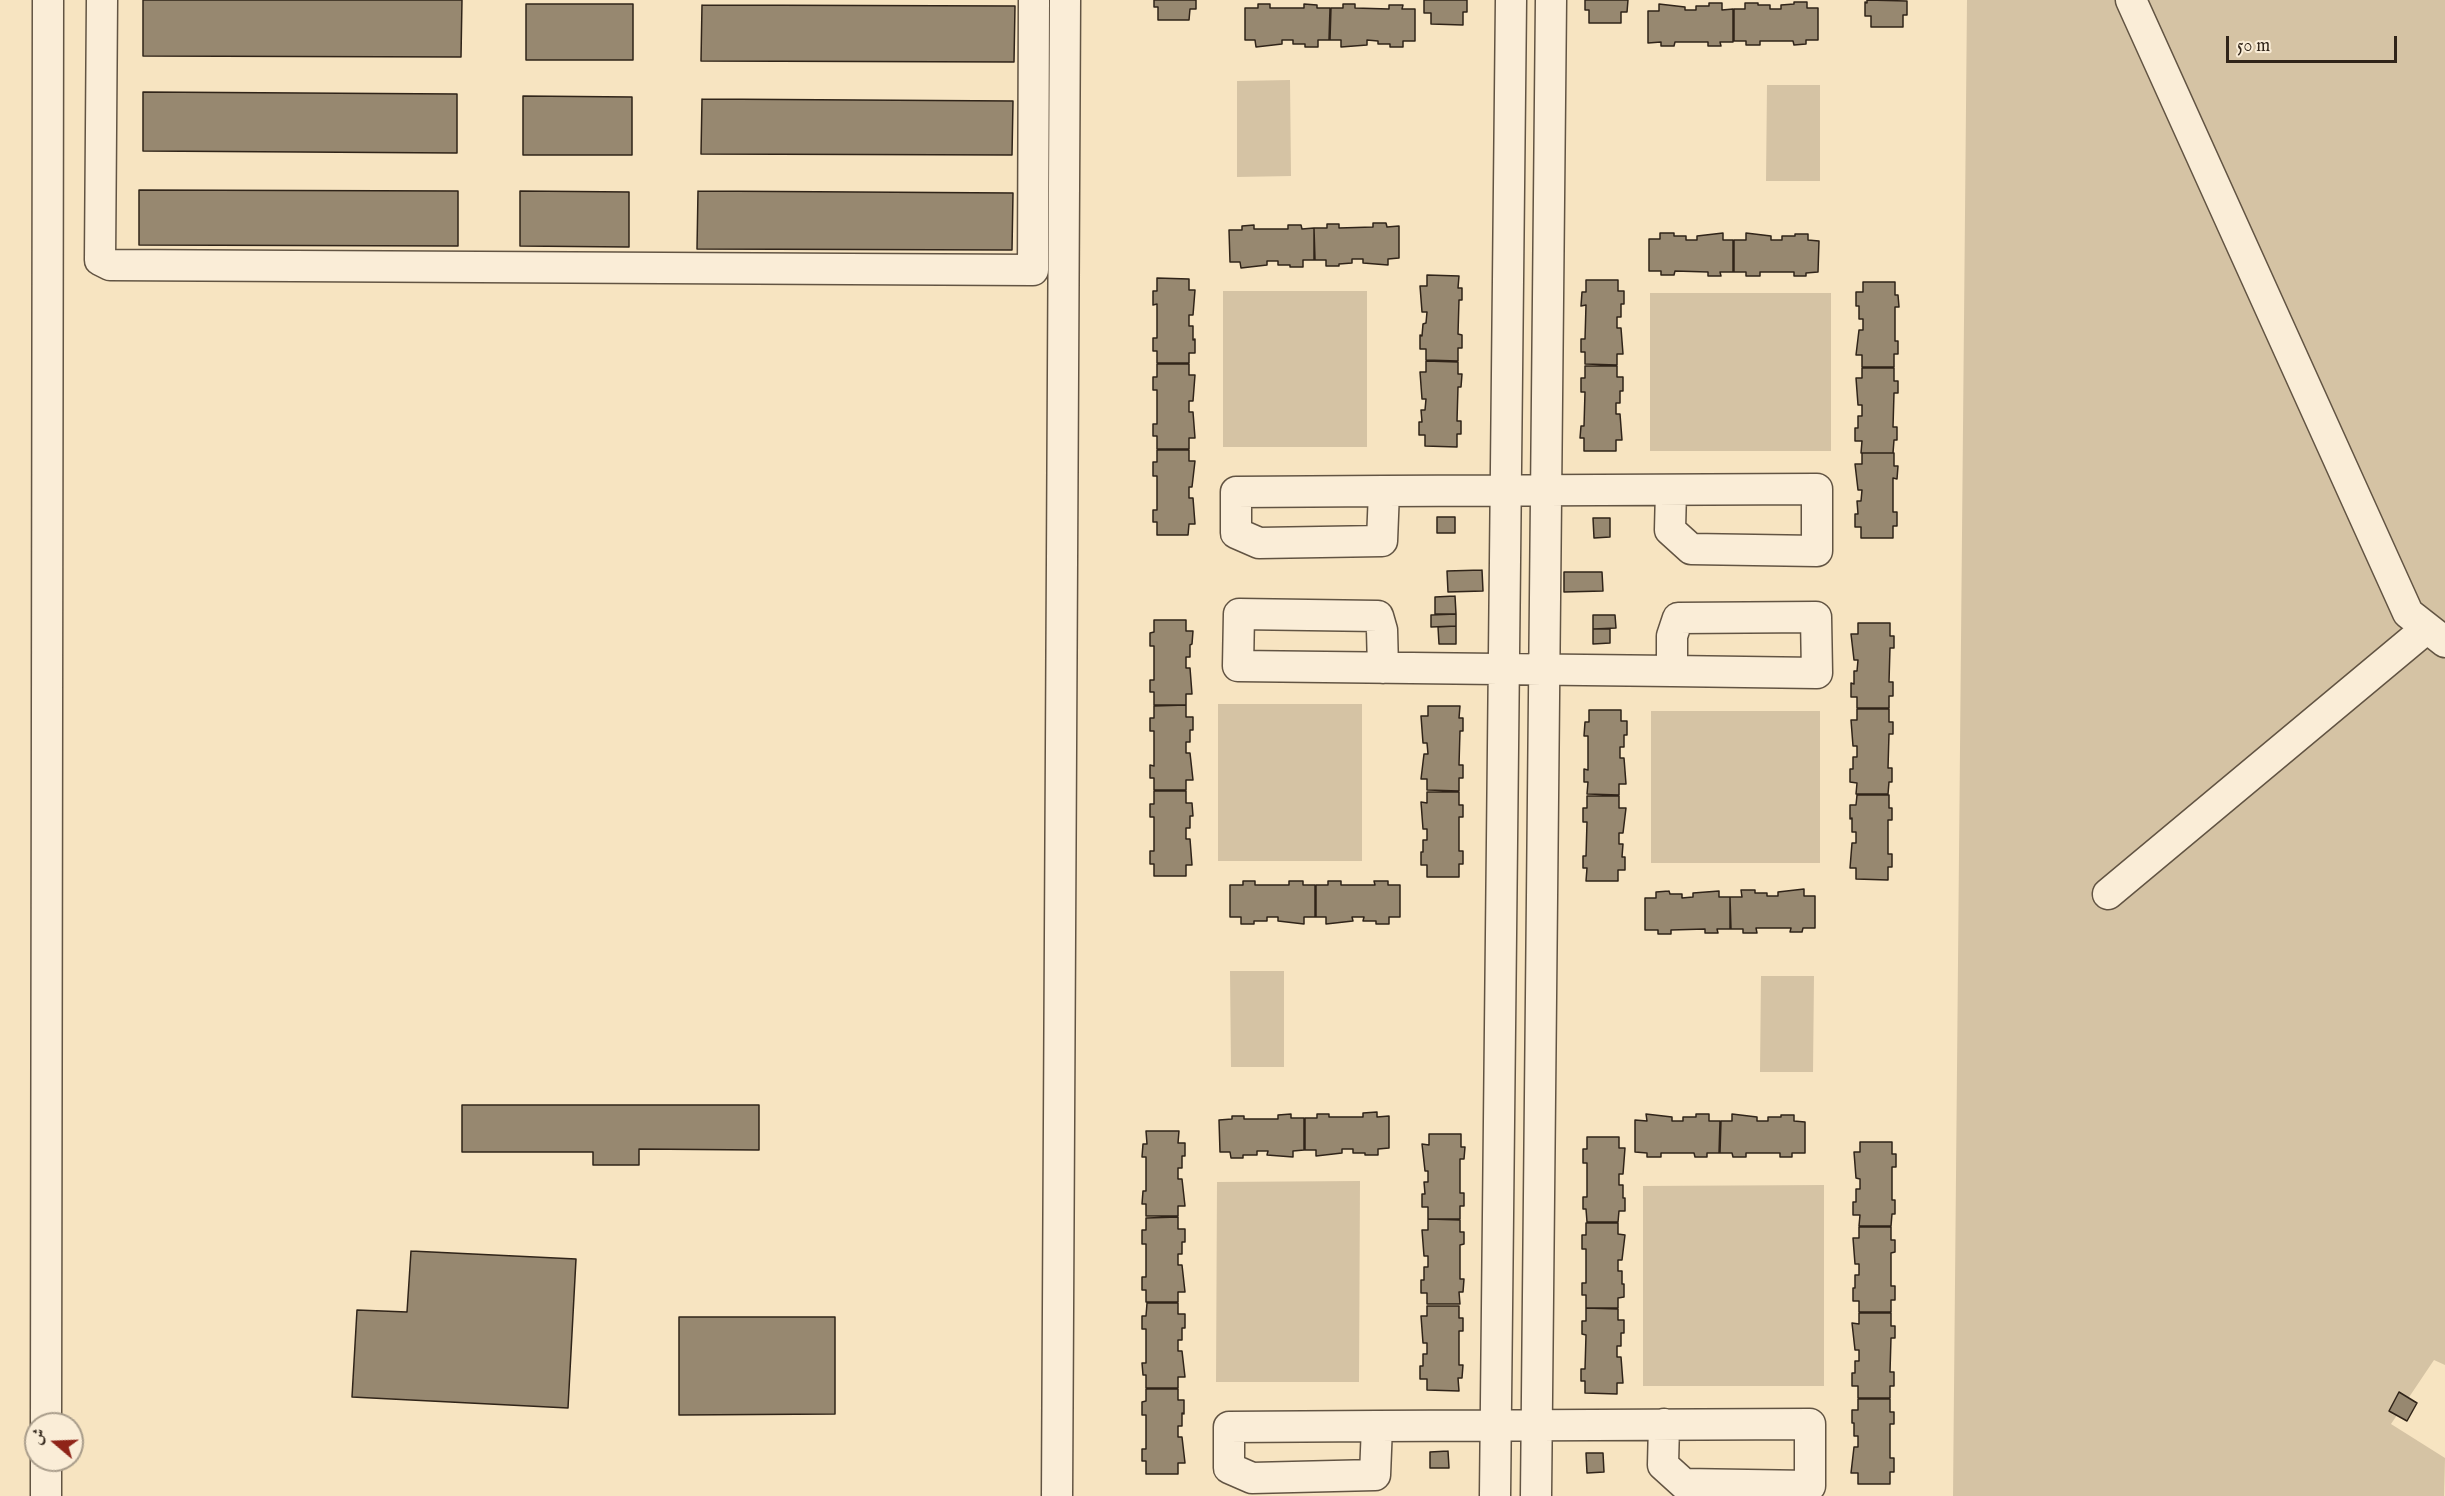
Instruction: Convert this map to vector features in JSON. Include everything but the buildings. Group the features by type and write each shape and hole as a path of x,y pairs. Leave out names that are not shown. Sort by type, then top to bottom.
{"street":[{"path":"46,1412 48,0"},
{"path":"102,0 100,260 110,265 1033,270 1034,0"},
{"path":"1057,1496 1065,0"},
{"path":"1495,1496 1511,0"},
{"path":"1536,1496 1551,0"},
{"path":"2108,894 2436,635 2408,614 2131,0"},
{"path":"1384,491 1382,541 1259,543 1236,533 1236,492 1505,490 1817,489 1817,551 1691,549 1670,530 1671,490"},
{"path":"1383,668 1382,630 1378,616 1239,614 1239,666 1383,668 1503,669 1672,672 1817,673 1816,617 1678,618 1672,636 1672,672"},
{"path":"1500,1021 1541,1020"},
{"path":"1377,1426 1375,1475 1252,1478 1229,1468 1229,1427 1664,1424 1810,1424 1810,1486 1684,1484 1663,1465 1664,1424"},
{"path":"46,1472 46,1496"}],"shaded area":[{"path":"1967,0 2445,0 2445,1365 2434,1360 2391,1424 2445,1458 2444,1496 1953,1496"},
{"path":"1290,80 1291,176 1237,177 1237,81"},
{"path":"1767,85 1820,85 1820,181 1766,181"},
{"path":"1223,291 1367,291 1367,447 1223,447"},
{"path":"1650,293 1831,293 1831,451 1650,451"},
{"path":"1218,704 1362,704 1362,861 1218,861"},
{"path":"1651,711 1820,711 1820,863 1651,863"},
{"path":"1230,971 1284,971 1284,1067 1231,1067"},
{"path":"1761,976 1814,976 1813,1072 1760,1072"},
{"path":"1360,1181 1359,1382 1216,1382 1217,1182"},
{"path":"1824,1185 1824,1386 1643,1386 1643,1186"}]}
